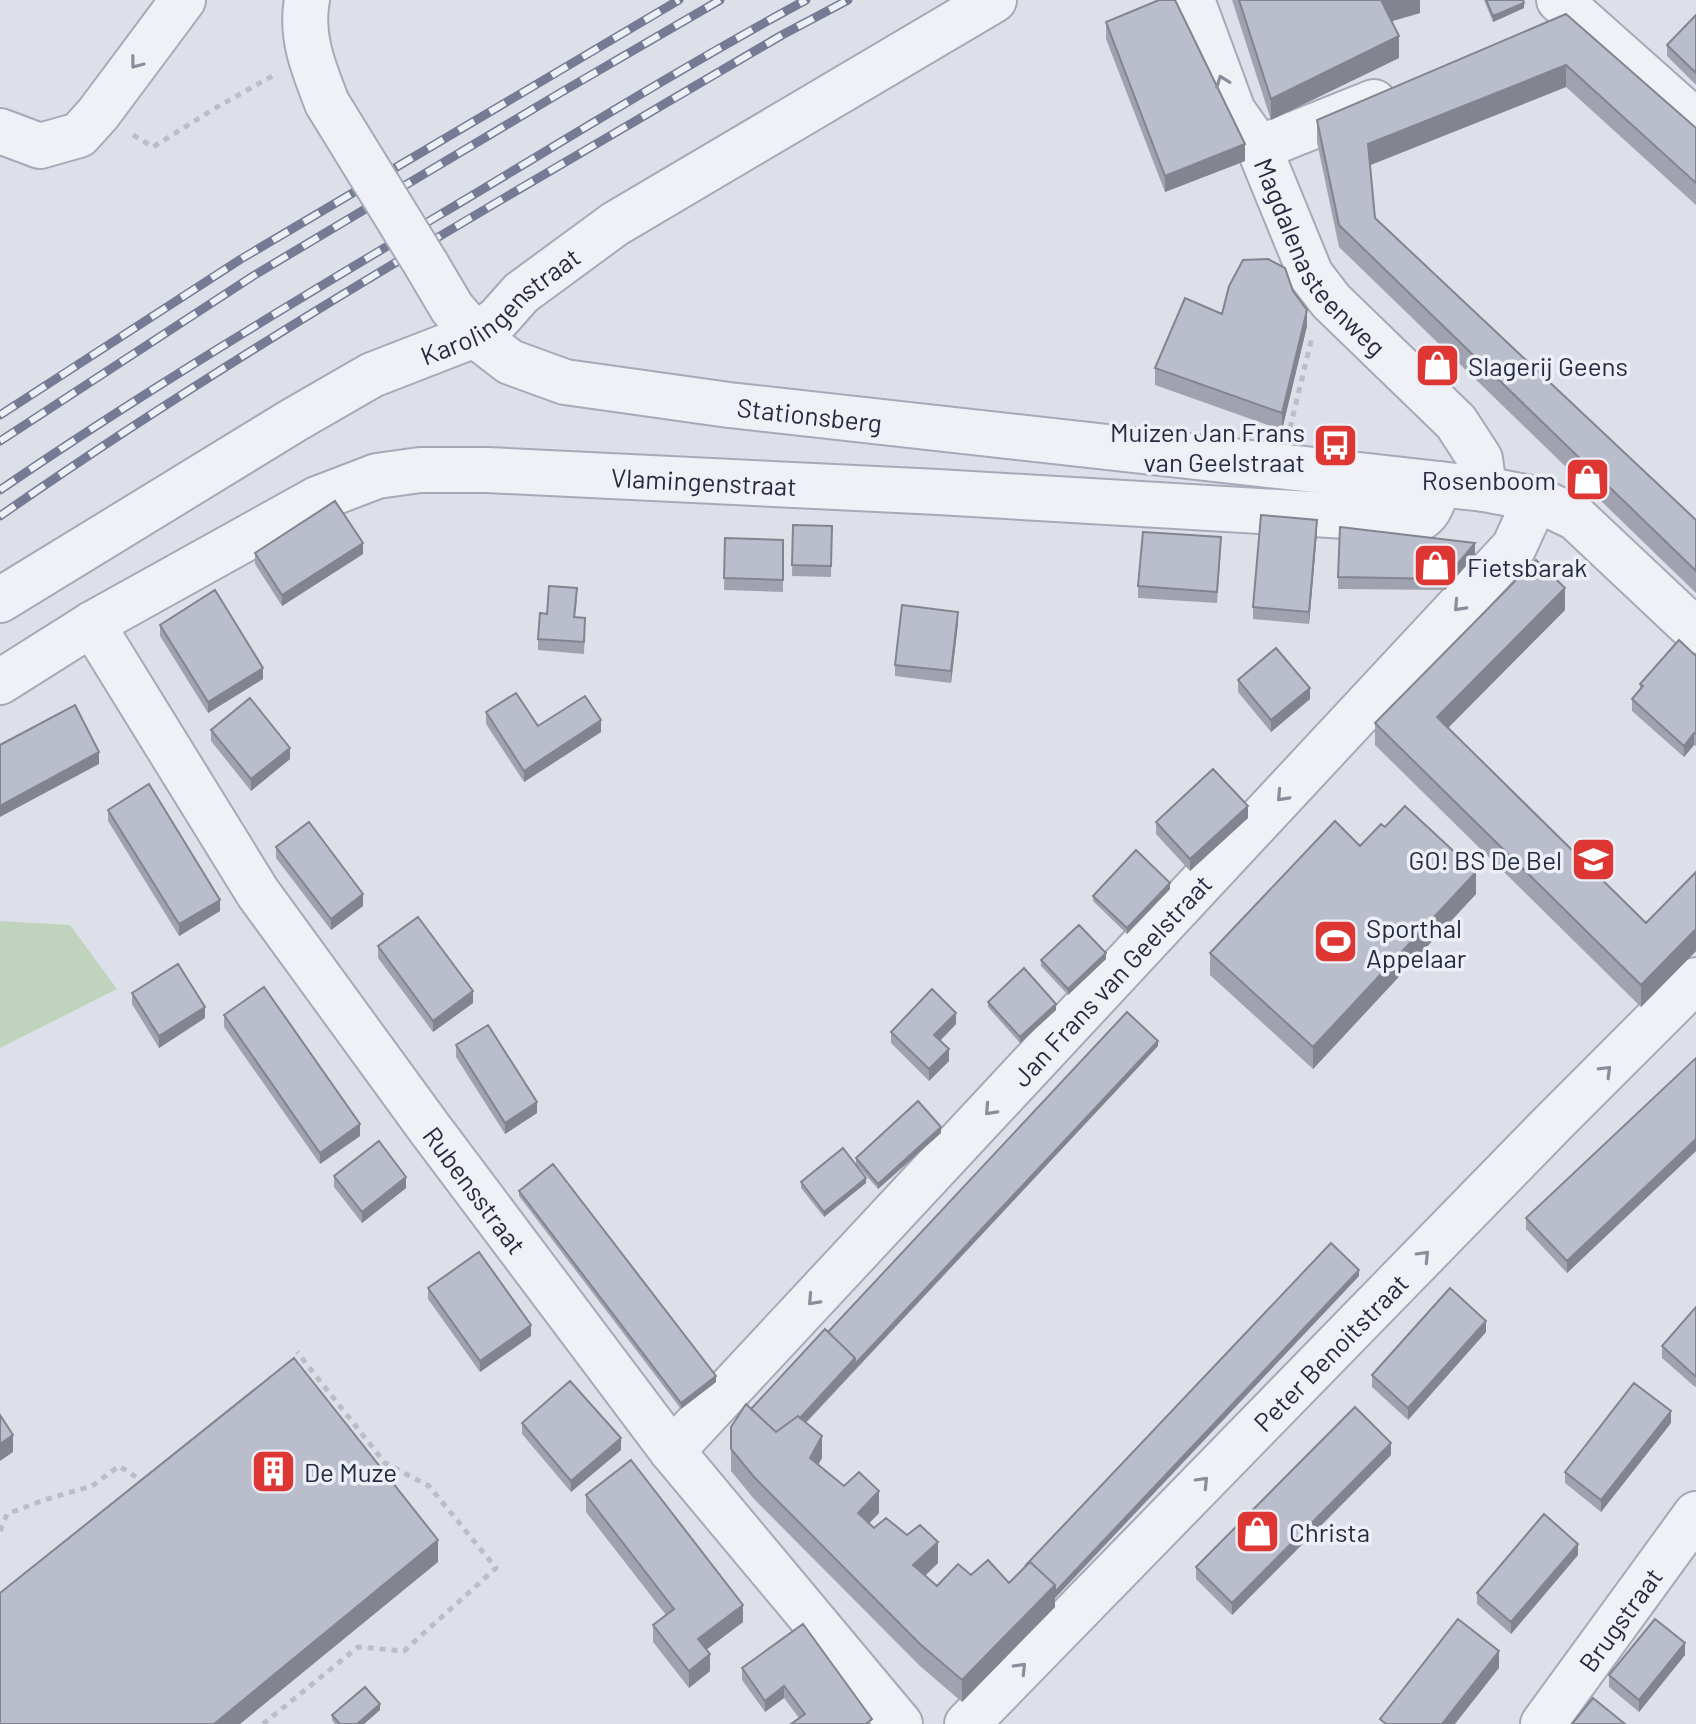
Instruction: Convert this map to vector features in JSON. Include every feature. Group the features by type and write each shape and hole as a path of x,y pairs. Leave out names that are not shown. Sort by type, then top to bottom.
{"street":[{"path":"0,131 40,146 79,135 183,0"},
{"name":"Stationsberg","path":"307,0 305,29 309,57 327,103 452,308 475,335 510,362 565,382 611,390 1484,489 1536,499"},
{"name":"Karolingenstraat","path":"0,600 372,375 475,335 498,319 521,293 615,224 994,0"},
{"name":"Magdalenasteenweg","path":"1192,0 1233,111 1259,148 1311,275 1331,301 1456,422 1480,459 1484,489"},
{"path":"1537,38 1570,10 1696,122"},
{"path":"1259,148 1405,90"},
{"name":"Vlamingenstraat","path":"0,682 92,624 317,499 377,476 420,470 503,471 907,490 1413,520 1420,519 1428,512 1439,484"},
{"path":"1536,499 1576,518 1696,631"},
{"name":"Jan Frans van Geelstraat","path":"672,1451 1514,547 1536,499"},
{"name":"Rubensstraat","path":"92,624 258,893 430,1129 672,1451 900,1724"},
{"name":"Peter Benoitstraat","path":"967,1724 1696,980"},
{"name":"Brugstraat","path":"1543,1724 1696,1514"}],"path":[{"path":"98,114 153,147 277,73"},
{"path":"1280,467 1315,326 1331,301"},
{"path":"263,1724 358,1647 404,1651 496,1568 429,1486 385,1463 297,1352"},
{"path":"0,1531 7,1514 92,1486 119,1466 136,1477"}],"green space":[{"path":"0,921 70,925 117,989 0,1048"}],"building":[{"path":"1159,0 1175,0 1245,144 1165,176 1106,22"},
{"path":"1239,0 1390,0 1382,2 1399,36 1271,99"},
{"path":"1486,0 1523,0 1524,3 1493,16"},
{"path":"1566,14 1696,128 1696,183 1566,65 1368,144 1375,218 1696,520 1696,571 1339,225 1317,120"},
{"path":"1696,15 1696,73 1667,45"},
{"path":"1268,259 1285,268 1293,291 1307,310 1282,413 1155,368 1185,298 1222,314 1229,286 1243,260"},
{"path":"335,501 363,543 282,595 255,553"},
{"path":"1261,515 1317,520 1309,612 1253,607"},
{"path":"793,525 832,526 831,566 792,565"},
{"path":"1340,527 1475,543 1445,579 1338,577"},
{"path":"1143,532 1221,537 1217,592 1138,586"},
{"path":"725,538 783,540 783,580 724,578"},
{"path":"1536,560 1565,588 1437,717 1646,923 1696,872 1696,929 1641,985 1375,723"},
{"path":"549,586 577,588 574,617 585,618 584,642 538,639 540,613 547,614"},
{"path":"215,590 263,668 208,702 160,625"},
{"path":"902,605 958,612 951,671 895,665"},
{"path":"1679,640 1696,656 1696,734 1684,746 1632,699 1643,686 1640,684"},
{"path":"1276,648 1310,688 1271,720 1238,680"},
{"path":"516,693 538,726 585,696 601,720 524,771 486,712"},
{"path":"250,698 290,748 251,779 211,730"},
{"path":"75,705 99,752 0,806 0,745"},
{"path":"1213,769 1248,806 1190,859 1156,822"},
{"path":"149,784 220,900 179,924 108,810"},
{"path":"1405,806 1476,872 1313,1047 1210,953 1335,821 1360,846 1381,824 1385,827"},
{"path":"309,822 363,894 331,919 276,847"},
{"path":"1136,850 1170,883 1127,928 1093,896"},
{"path":"418,917 473,991 433,1021 378,946"},
{"path":"1079,925 1106,953 1068,989 1041,960"},
{"path":"178,964 205,1007 159,1036 132,993"},
{"path":"1024,968 1056,1004 1020,1037 988,1002"},
{"path":"264,987 360,1124 320,1153 224,1015"},
{"path":"932,989 956,1013 934,1035 949,1049 929,1069 891,1032"},
{"path":"1127,1012 1158,1041 855,1364 855,1358 828,1332"},
{"path":"488,1025 537,1102 505,1123 456,1045"},
{"path":"1696,1058 1696,1139 1567,1261 1526,1218"},
{"path":"918,1101 941,1127 878,1184 856,1158"},
{"path":"379,1141 406,1177 362,1212 334,1176"},
{"path":"843,1148 866,1178 824,1212 801,1182"},
{"path":"553,1164 716,1376 681,1403 519,1191"},
{"path":"1331,1243 1359,1270 1055,1592 1055,1585 1030,1562 1025,1566"},
{"path":"479,1252 531,1325 480,1361 428,1288"},
{"path":"1450,1288 1486,1321 1408,1408 1372,1375"},
{"path":"1696,1307 1696,1374 1695,1376 1662,1346"},
{"path":"825,1329 855,1358 800,1418 798,1416 776,1432 751,1409"},
{"name":"De Muze","path":"294,1358 438,1540 214,1724 0,1724 0,1593"},
{"path":"570,1381 621,1438 571,1481 522,1423"},
{"path":"1634,1383 1671,1411 1601,1500 1565,1472"},
{"path":"746,1404 776,1432 798,1416 822,1436 810,1458 844,1486 859,1472 879,1491 858,1513 874,1528 886,1518 907,1535 920,1525 938,1542 913,1565 937,1586 958,1564 971,1575 988,1560 1009,1583 1030,1562 1055,1585 962,1680 920,1644 754,1477 731,1449 731,1427"},
{"path":"1355,1407 1391,1443 1232,1603 1196,1567"},
{"path":"0,1415 13,1435 0,1444"},
{"path":"631,1460 743,1605 698,1639 710,1654 689,1671 653,1625 674,1609 586,1495"},
{"path":"1544,1514 1578,1544 1511,1622 1477,1593"},
{"path":"1458,1619 1499,1651 1442,1724 1386,1724 1380,1719"},
{"path":"1655,1619 1685,1643 1639,1700 1609,1675"},
{"path":"803,1624 872,1719 866,1724 791,1724 805,1714 784,1686 765,1701 742,1668"},
{"path":"365,1687 380,1704 357,1724 340,1724 332,1715"},
{"path":"1593,1698 1625,1724 1572,1724"}],"railway":[{"path":"0,415 241,259 679,0"},
{"path":"0,441 253,276 720,0"},
{"path":"0,490 108,418 274,315 668,78 806,0"},
{"path":"0,516 191,389 386,268 782,35 848,0"}],"place":[{"name":"Slagerij Geens","path":"1437,365"},
{"name":"Muizen Jan Frans van Geelstraat","path":"1336,446"},
{"name":"Rosenboom","path":"1587,479"},
{"name":"Fietsbarak","path":"1436,566"},
{"name":"GO! BS De Bel","path":"1593,859"},
{"name":"Sporthal Appelaar","path":"1335,942"},
{"name":"De Muze","path":"273,1471"},
{"name":"Christa","path":"1258,1531"}]}
